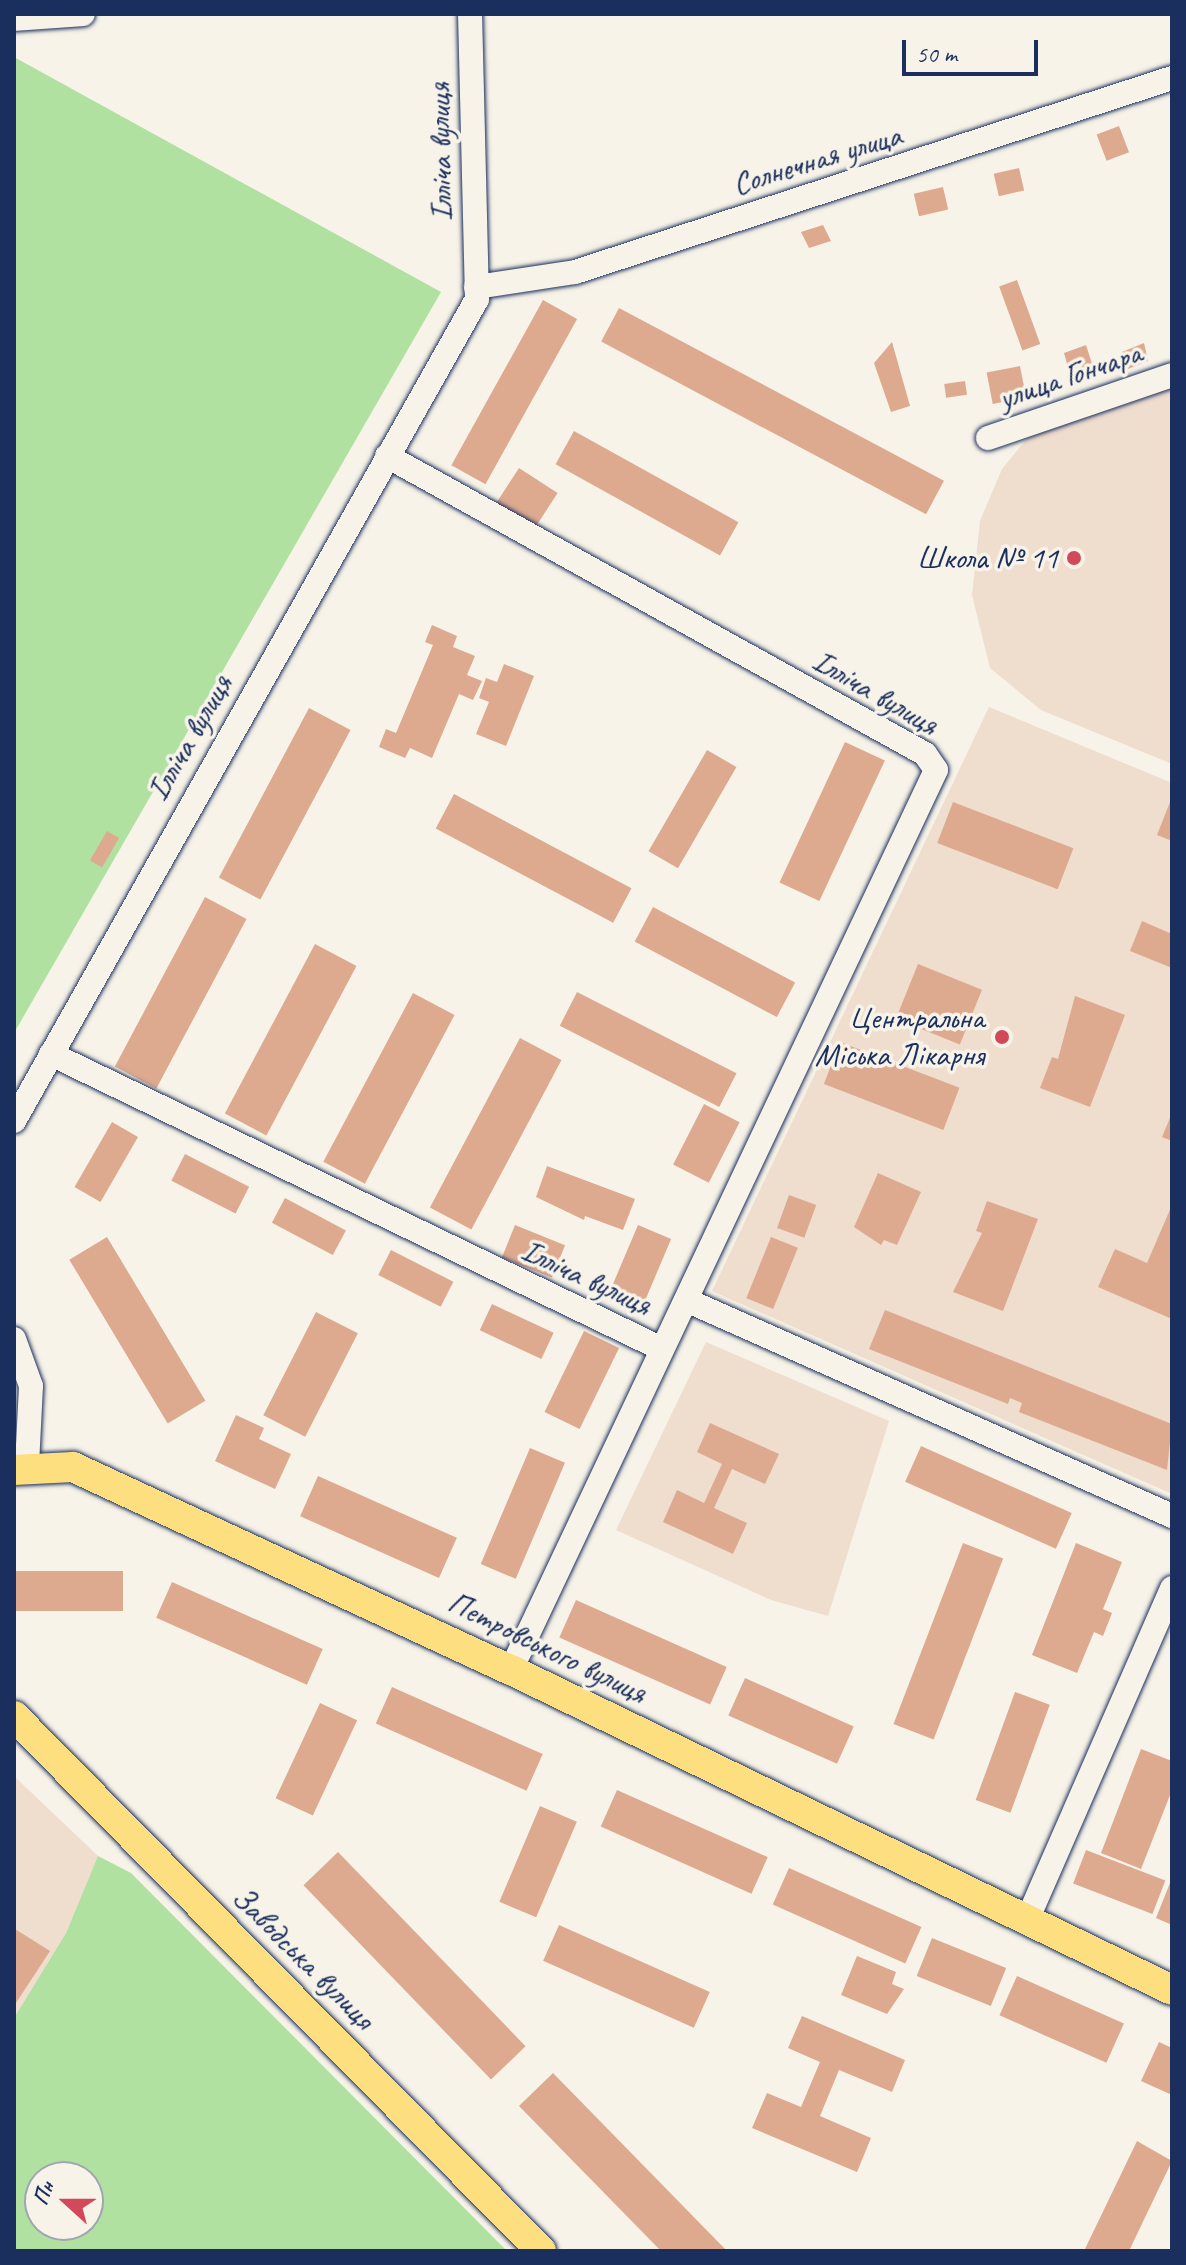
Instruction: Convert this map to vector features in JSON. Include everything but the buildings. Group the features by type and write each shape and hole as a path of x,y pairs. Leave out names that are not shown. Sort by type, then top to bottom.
{"main road":[{"name":"Петровського вулиця","path":"18,1470 73,1467 511,1670 1172,1990"},
{"name":"Заводська вулиця","path":"14,1716 541,2251"}],"street":[{"path":"14,19 83,14"},
{"name":"Ілліча вулиця","path":"14,1121 477,299 470,14"},
{"name":"Солнечная улица","path":"476,287 575,272 1172,78"},
{"name":"улица Гончара","path":"988,438 1172,375"},
{"name":"Ілліча вулиця","path":"387,456 925,754 936,770 511,1670"},
{"name":"Ілліча вулиця","path":"51,1054 662,1349"},
{"path":"686,1300 1172,1516"},
{"path":"14,1339 31,1386 18,1470"},
{"path":"1028,1918 1172,1588"}],"shaded area":[{"name":"Школа № 11","path":"1172,387 1172,764 1041,710 990,668 972,595 980,521 1002,469 1029,436"},
{"name":"Центральна Міська Лікарня","path":"989,707 1172,783 1172,1494 712,1291"},
{"path":"706,1342 889,1421 828,1616 771,1600 616,1530"},
{"path":"14,1776 98,1856 66,1933 14,2018"}],"green space":[{"path":"14,57 441,292 14,1033"},
{"path":"98,1856 131,1873 507,2251 14,2251 14,2018 66,1933"}],"place":[{"name":"Школа № 11","path":"1074,558"},
{"name":"Центральна Міська Лікарня","path":"1002,1037"}]}
